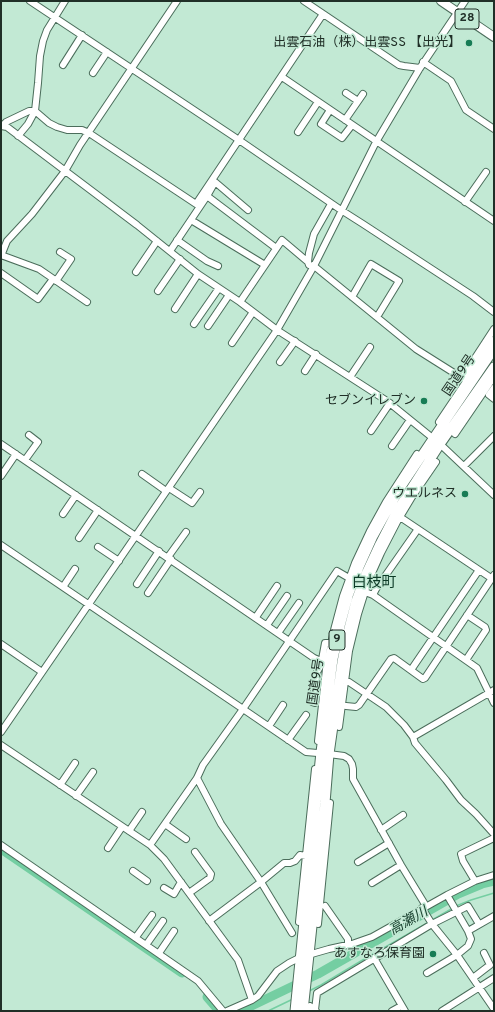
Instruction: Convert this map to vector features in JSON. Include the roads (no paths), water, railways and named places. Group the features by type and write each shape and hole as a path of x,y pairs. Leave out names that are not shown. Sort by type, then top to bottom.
{"highway":[{"name":"国道9号","path":"311,896 312,818 325,753 339,699 342,662 347,647 356,601 375,555 397,511 422,472 450,410 490,353"},
{"name":"国道9号","path":"303,1008 304,968 311,896 328,803 322,730 333,659 348,596 373,536 398,487 477,397 494,367"}],"main road":[{"name":"28","path":"441,1 494,37"}],"street":[{"path":"30,1 239,140 331,204 449,280 494,312"},
{"path":"18,136 28,124 35,111 42,41 54,17 65,1"},
{"path":"87,302 38,269 1,256 7,241 32,214 65,170 80,145 177,1"},
{"path":"304,1 399,65 421,65 450,81 466,110 494,129"},
{"path":"1,732 278,330 314,266 376,142 421,65 464,1"},
{"path":"2,126 6,122 29,111 35,111 49,123 57,127 67,130 82,130 89,133 196,204 213,182 239,140 323,14"},
{"path":"63,65 82,35"},
{"path":"93,73 107,52"},
{"path":"282,77 465,202 493,218"},
{"path":"346,93 358,101"},
{"path":"345,120 363,94"},
{"path":"298,132 318,102"},
{"path":"330,110 322,124 342,138 352,125"},
{"path":"2,126 7,127 65,170 198,274 278,330 390,402 464,466 494,495"},
{"path":"465,202 486,172"},
{"path":"170,251 207,196 213,182"},
{"path":"213,182 215,182 248,210"},
{"path":"207,196 276,248"},
{"path":"308,262 314,234 331,204"},
{"path":"191,220 265,265"},
{"path":"177,240 207,261 218,266"},
{"path":"240,302 282,240 308,262 309,265 314,266 416,349 462,378 494,329"},
{"path":"136,272 157,241"},
{"path":"1,273 38,298 71,259 60,252"},
{"path":"158,291 180,259"},
{"path":"352,297 371,264 399,281 377,317"},
{"path":"175,309 198,274"},
{"path":"194,324 219,288"},
{"path":"208,326 229,295"},
{"path":"232,343 253,312"},
{"path":"490,353 494,340"},
{"path":"280,362 295,341"},
{"path":"350,377 370,347"},
{"path":"304,371 316,354"},
{"path":"455,434 477,397 494,377"},
{"path":"494,388 489,395 494,399"},
{"path":"371,431 390,402"},
{"path":"439,422 450,410"},
{"path":"392,446 410,420"},
{"path":"25,460 38,442 29,435"},
{"path":"464,466 494,436"},
{"path":"1,444 314,658 321,661"},
{"path":"1,476 16,454"},
{"path":"318,741 322,730 326,669 334,630 349,578 370,531 386,502 398,487 417,454"},
{"path":"338,727 339,699 344,681 347,647 365,592 381,553 400,517 436,462"},
{"path":"422,472 422,482"},
{"path":"142,474 192,503 200,492"},
{"path":"63,514 76,496"},
{"path":"79,538 98,510"},
{"path":"346,706 356,707 359,705 391,659 394,658 423,679 425,678 493,576 479,570 400,517"},
{"path":"373,595 418,529"},
{"path":"148,593 186,532"},
{"path":"1,545 244,708 306,752 344,756 349,759 352,764 353,779 432,924 473,978 494,1009"},
{"path":"98,547 119,561"},
{"path":"136,584 159,552"},
{"path":"375,555 376,565"},
{"path":"63,587 75,569"},
{"path":"411,670 479,570"},
{"path":"150,845 197,778 203,765 244,708 337,571 349,578"},
{"path":"256,617 278,586"},
{"path":"365,592 373,595 477,668 491,692 494,703"},
{"path":"267,625 287,596"},
{"path":"278,633 299,603"},
{"path":"466,660 486,630 485,627 467,615"},
{"path":"316,703 312,702 311,699 315,689 317,672 325,643 331,643"},
{"path":"1,644 42,672"},
{"path":"344,681 349,682 386,707 404,725 413,737 415,744 461,800 494,834"},
{"path":"413,737 491,692"},
{"path":"269,726 284,705"},
{"path":"288,740 306,715"},
{"path":"1,745 150,845 164,859 238,960 252,1000"},
{"path":"60,785 75,763"},
{"path":"299,922 302,887 312,818 315,769"},
{"path":"76,796 93,772"},
{"path":"197,778 221,824 261,882 292,933"},
{"path":"318,924 329,812 328,803"},
{"path":"129,831 142,812"},
{"path":"381,830 403,815"},
{"path":"165,824 186,839"},
{"path":"108,848 122,827"},
{"path":"475,881 463,861 461,854 494,838"},
{"path":"358,862 389,843"},
{"path":"1,845 198,981 223,1011"},
{"path":"189,893 210,878 211,874 194,852"},
{"path":"210,921 284,864 295,861 300,856 306,856"},
{"path":"372,883 401,865"},
{"path":"133,871 147,881"},
{"path":"227,1011 238,1009 258,996 278,971 289,963 305,956 372,937 446,895 475,881 494,875"},
{"path":"164,888 174,894 181,882"},
{"path":"302,887 311,896 322,886"},
{"path":"427,972 468,946 471,939 457,911 446,895"},
{"path":"325,906 348,939 348,945"},
{"path":"316,1011 316,993 432,924 468,906 479,924"},
{"path":"136,938 152,915"},
{"path":"468,931 494,916"},
{"path":"146,945 163,921"},
{"path":"159,953 174,931"},
{"path":"473,978 490,965 484,953"},
{"path":"374,958 403,1008 392,1011"},
{"path":"442,1011 494,978"}],"waterway":[{"path":"1,849 182,973"},
{"name":"高瀬川","path":"241,1011 318,974 458,894 482,884 494,881"},
{"path":"456,906 494,893"},
{"path":"432,920 453,908"},
{"path":"309,991 429,922"},
{"path":"207,997 219,1011"},
{"path":"268,1011 293,999"}],"place":[{"name":"出雲石油（株）出雲SS 【出光】","path":"469,43"},
{"name":"セブンイレブン","path":"424,401"},
{"name":"ウエルネス","path":"465,494"},
{"name":"あすなろ保育園","path":"433,954"}],"district":[{"name":"白枝町","path":"374,584"}]}
